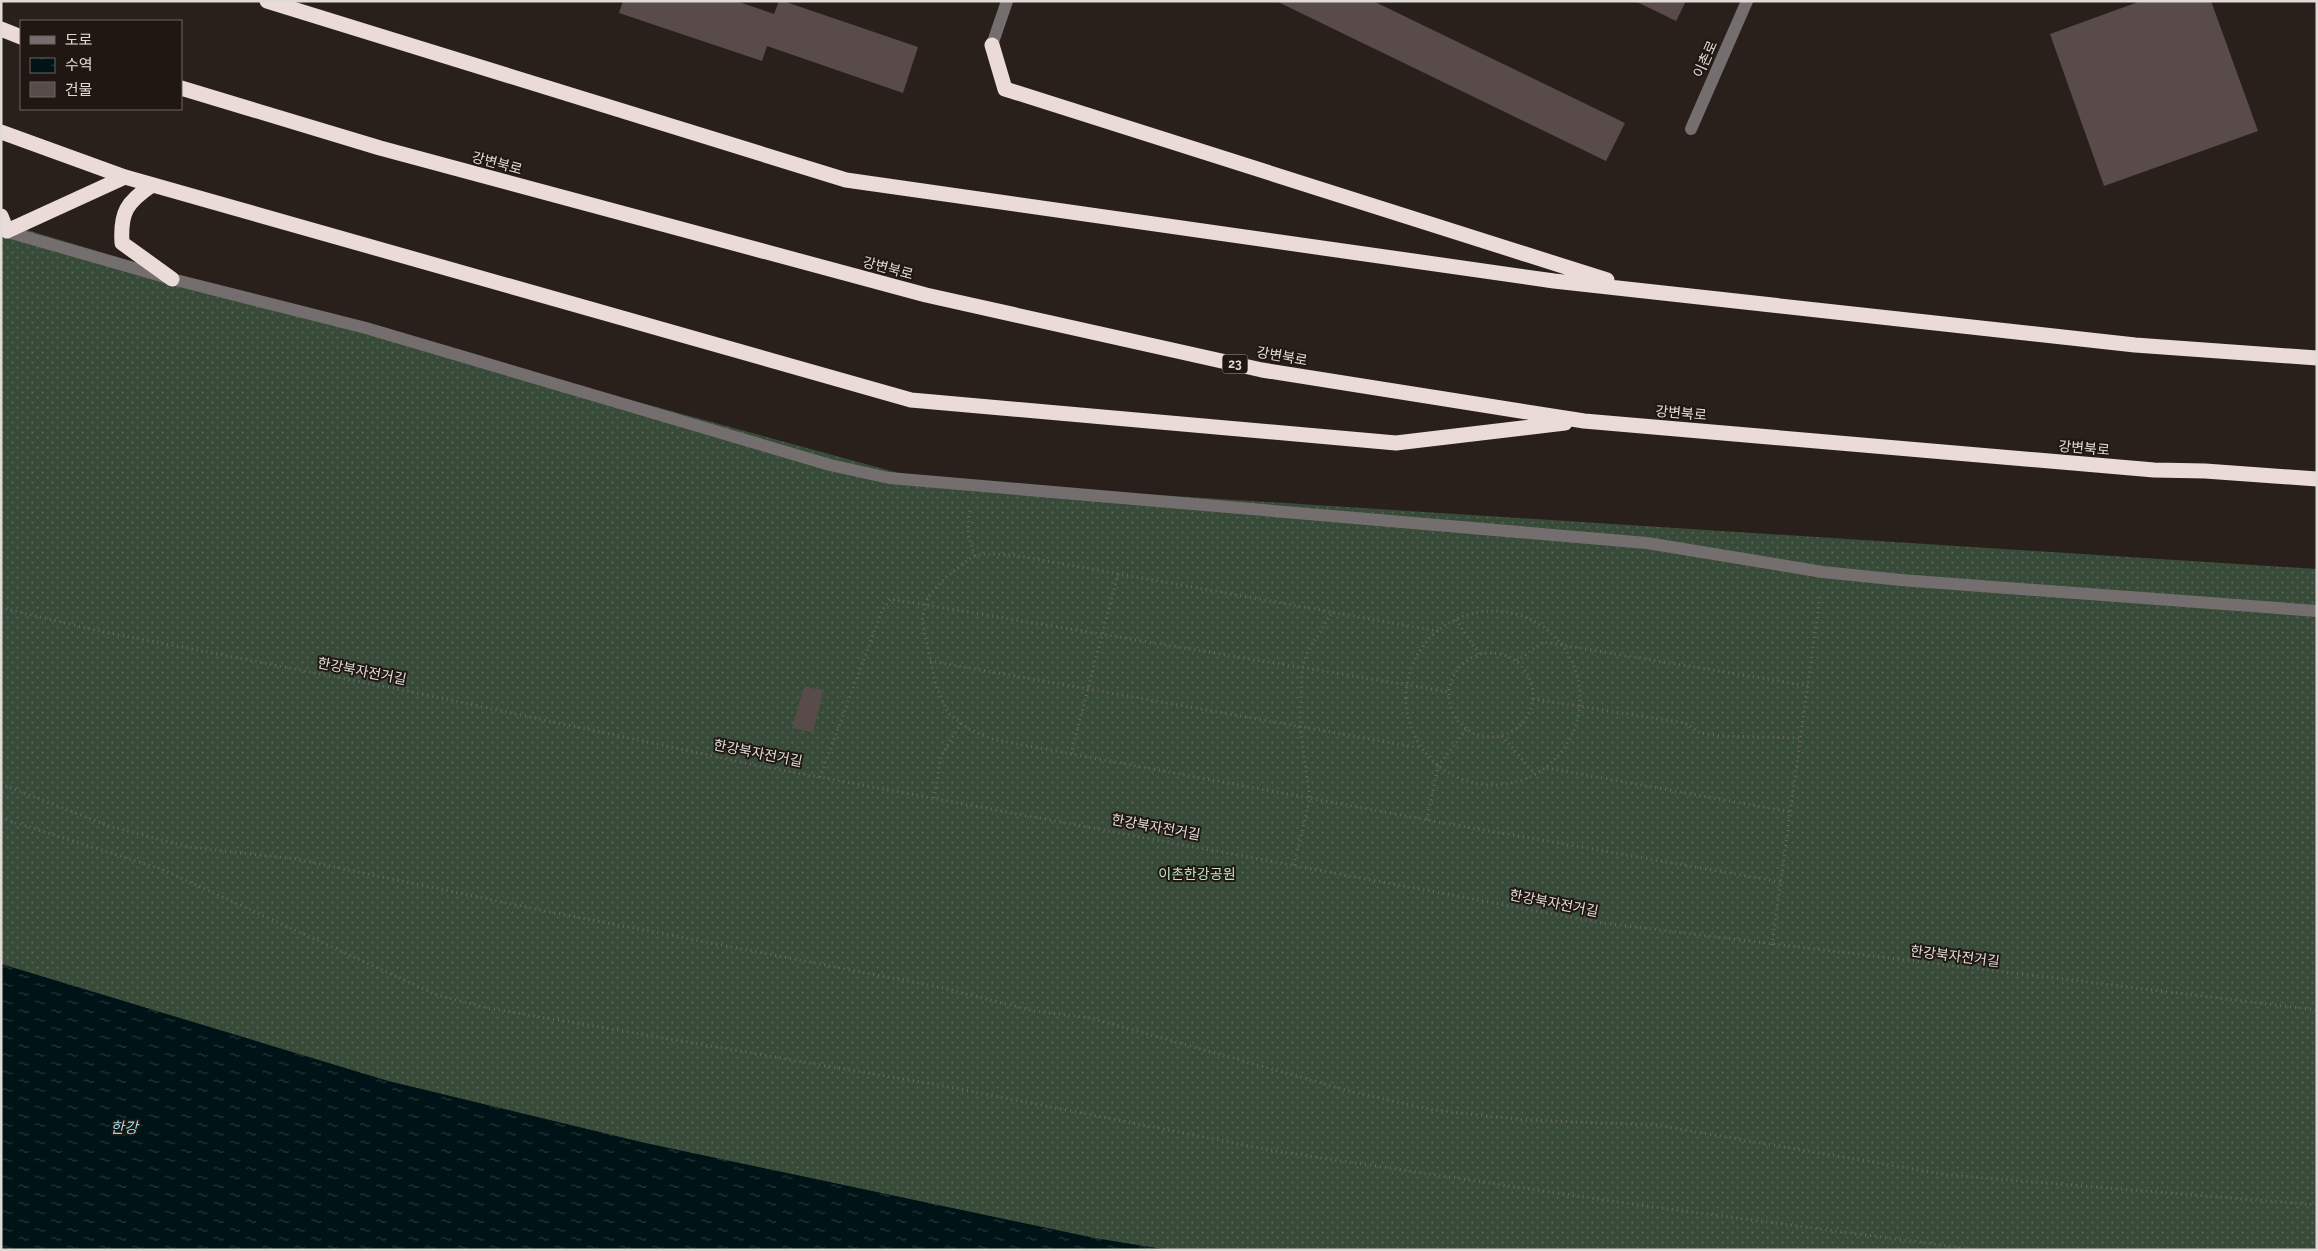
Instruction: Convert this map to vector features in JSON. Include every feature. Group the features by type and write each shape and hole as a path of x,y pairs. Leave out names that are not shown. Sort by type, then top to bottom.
{"highway":[{"path":"267,1 846,180 1554,281 2136,345 2317,358"},
{"path":"1,29 20,37"},
{"path":"992,45 1005,89 1115,126 1639,290"},
{"name":"강변북로","path":"182,88 380,148 926,295 1262,370 1584,421 2154,470 2205,471 2317,478"},
{"path":"1,132 152,185 911,400 1396,443 1584,421"},
{"path":"1,216 4,231 125,177"},
{"path":"152,185 133,198 124,211 121,226 122,243 172,279"},
{"path":"2205,471 2317,469"}],"street":[{"path":"992,45 1007,1"},
{"name":"이촌로","path":"1691,129 1747,1"},
{"path":"4,231 172,279 366,328 830,465 889,478 1647,543 1823,572 2317,611"}],"path":[{"path":"975,486 967,529 969,542 976,556"},
{"path":"1438,631 1014,555 984,554 976,556 946,577 928,597 922,620 936,686 948,713 961,723 991,739 1427,820 1781,882"},
{"path":"1772,945 1809,686 1823,572"},
{"path":"1071,754 1118,574"},
{"path":"820,777 882,610 890,599 1450,692"},
{"name":"한강북자전거길","path":"1,608 104,632 408,691 820,777 1602,923 2317,1010"},
{"path":"1498,611 1522,616 1544,626 1561,643 1576,670 1580,684 1580,707 1571,737 1564,750 1547,768 1526,779 1502,785 1478,785 1455,777 1438,766 1422,748 1409,724 1405,700 1408,676 1417,654 1438,631 1456,620 1474,613 1498,611"},
{"path":"1294,865 1310,798 1300,728 1302,668 1306,653 1332,612"},
{"path":"1456,620 1480,654"},
{"path":"1517,661 1543,642 1561,643 1809,686"},
{"path":"1480,654 1505,655 1517,661 1526,670 1532,683 1532,709 1525,721 1515,730 1502,736 1489,737 1476,734 1467,729 1454,716 1449,702 1454,674 1464,663 1480,654"},
{"path":"930,661 1300,728 1422,748"},
{"path":"1533,700 1684,722 1700,733 1720,736 1801,738"},
{"path":"934,798 941,756 961,723"},
{"path":"1427,820 1438,766 1467,729"},
{"path":"1502,736 1535,774"},
{"path":"1547,768 1791,812"},
{"path":"1,784 109,826 188,847 296,859 540,910 939,987 1034,1011 1092,1018 1353,1092 1433,1110 1526,1120 1656,1125 1948,1175 2317,1205"},
{"path":"1,818 161,869 429,991 488,1008 944,1086 1275,1151 1641,1206 1979,1250"}],"green space":[{"name":"이촌한강공원","path":"1,222 213,286 924,480 2317,569 2317,1250 1168,1250 1094,1238 645,1143 388,1081 1,964"}],"water":[{"name":"한강","path":"1,964 388,1081 645,1143 1094,1238 1168,1250 1,1250"}],"building":[{"path":"623,1 736,1 774,14 779,1 783,1 918,47 903,93 767,46 762,61 619,13"},
{"path":"1276,1 1373,1 1625,123 1606,161"},
{"path":"1635,1 1686,1 1676,21"},
{"path":"2141,1 2211,1 2258,131 2104,186 2050,34"},
{"path":"804,687 824,690 813,732 792,728"}]}
